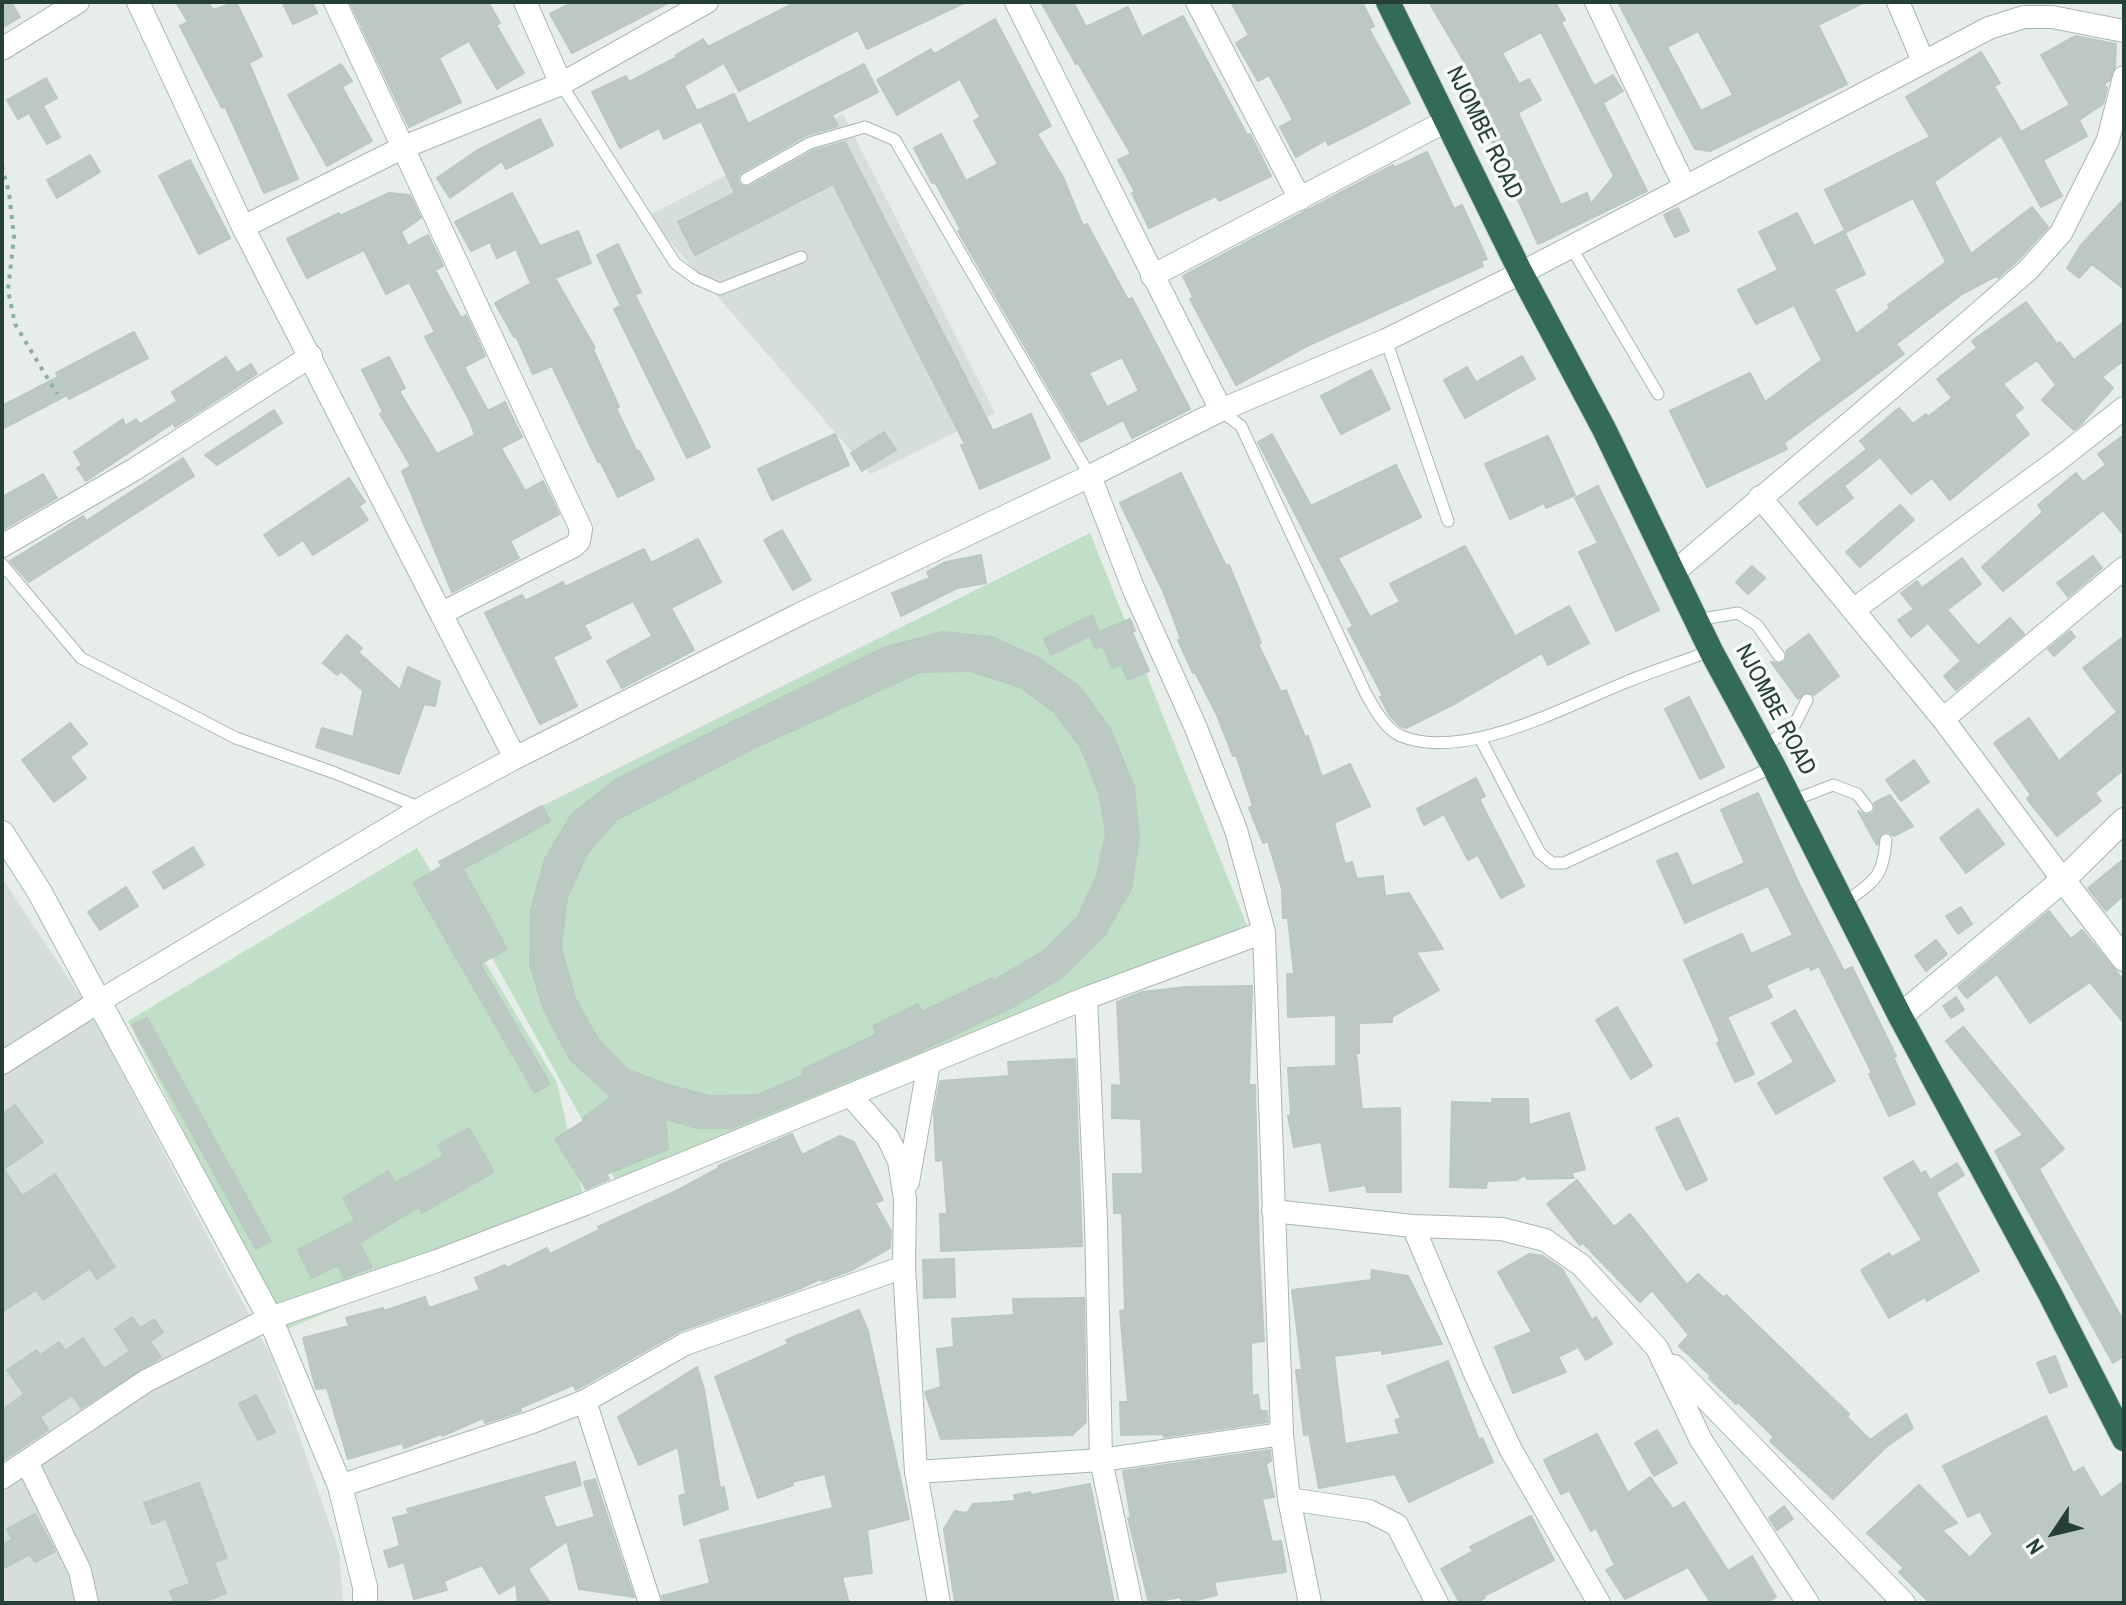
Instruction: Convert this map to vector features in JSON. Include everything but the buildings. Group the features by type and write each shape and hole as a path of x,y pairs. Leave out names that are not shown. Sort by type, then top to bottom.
{"highway":[{"name":"NJOMBE ROAD","path":"1388,2 1521,273 1604,429 1711,651 2124,1439"}],"street":[{"path":"2,49 78,2"},
{"path":"138,2 243,227 515,758"},
{"path":"335,2 581,529 579,541 574,546 442,613"},
{"path":"525,2 561,84"},
{"path":"243,227 404,147 561,84 707,2"},
{"path":"1016,2 1221,410"},
{"path":"1197,2 1300,199"},
{"path":"1596,2 1685,187"},
{"path":"1898,2 1923,61"},
{"path":"2,1063 422,808 515,758 800,614 1221,410 1386,340 1521,273 1989,28 2024,17 2081,21 2124,31"},
{"path":"1673,573 2028,270 2061,233 2108,140 2124,77"},
{"path":"1152,276 1446,121"},
{"path":"2,546 135,469 311,356"},
{"path":"1853,610 2124,408"},
{"path":"1090,476 1134,590 1196,728 1236,830 1264,932 1282,1434 1289,1499 1310,1603"},
{"path":"1760,497 1943,719 2124,959"},
{"path":"1943,719 2124,568"},
{"path":"1900,1016 2063,880 2124,820"},
{"path":"2,833 39,891 270,1318 340,1486 365,1587 365,1603"},
{"path":"2,1478 146,1381 270,1318 437,1261 585,1204 1086,998 1264,932"},
{"path":"1086,998 1096,1222 1101,1460 1131,1603"},
{"path":"929,1063 905,1199 904,1267 916,1472 939,1603"},
{"path":"851,1096 888,1138 899,1161 905,1199"},
{"path":"1273,1211 1413,1226 1502,1229 1545,1240 1581,1265 1904,1603"},
{"path":"1413,1226 1476,1376 1511,1450 1599,1603"},
{"path":"340,1486 532,1422 585,1401 685,1344 904,1267"},
{"path":"1657,1348 1701,1440 1808,1603"},
{"path":"585,1401 650,1603"},
{"path":"916,1472 1101,1460 1282,1434"},
{"path":"27,1462 80,1571 87,1603"},
{"path":"1289,1499 1369,1511 1397,1525 1437,1603"}],"lane":[{"path":"561,84 675,263 695,278 720,289 801,257"},
{"path":"746,179 810,143 865,127 895,140 1090,476"},
{"path":"1571,247 1658,394"},
{"path":"1386,340 1448,521"},
{"path":"1221,410 1241,426 1339,638 1382,720 1398,735 1428,744 1480,738 1539,719 1626,682 1711,651"},
{"path":"2,564 81,658 236,738 422,808"},
{"path":"1696,620 1738,613 1757,625 1779,656"},
{"path":"1480,738 1540,853 1552,863 1564,863 1768,757 1795,724 1807,700"},
{"path":"1791,801 1833,785 1857,794 1867,807"},
{"path":"1843,904 1872,882 1884,866 1886,840"}],"path":[{"path":"2,166 9,193 14,237 8,290 15,324 57,394"}],"shaded area":[{"path":"843,114 995,413 871,474 648,216"},
{"path":"2,878 87,1006 273,1360 339,1551 343,1603 2,1603"}],"green space":[{"path":"1090,533 1247,926 779,1123 625,1197 439,862 542,806"},
{"path":"417,848 557,1083 585,1204 285,1330 128,1021"}]}
